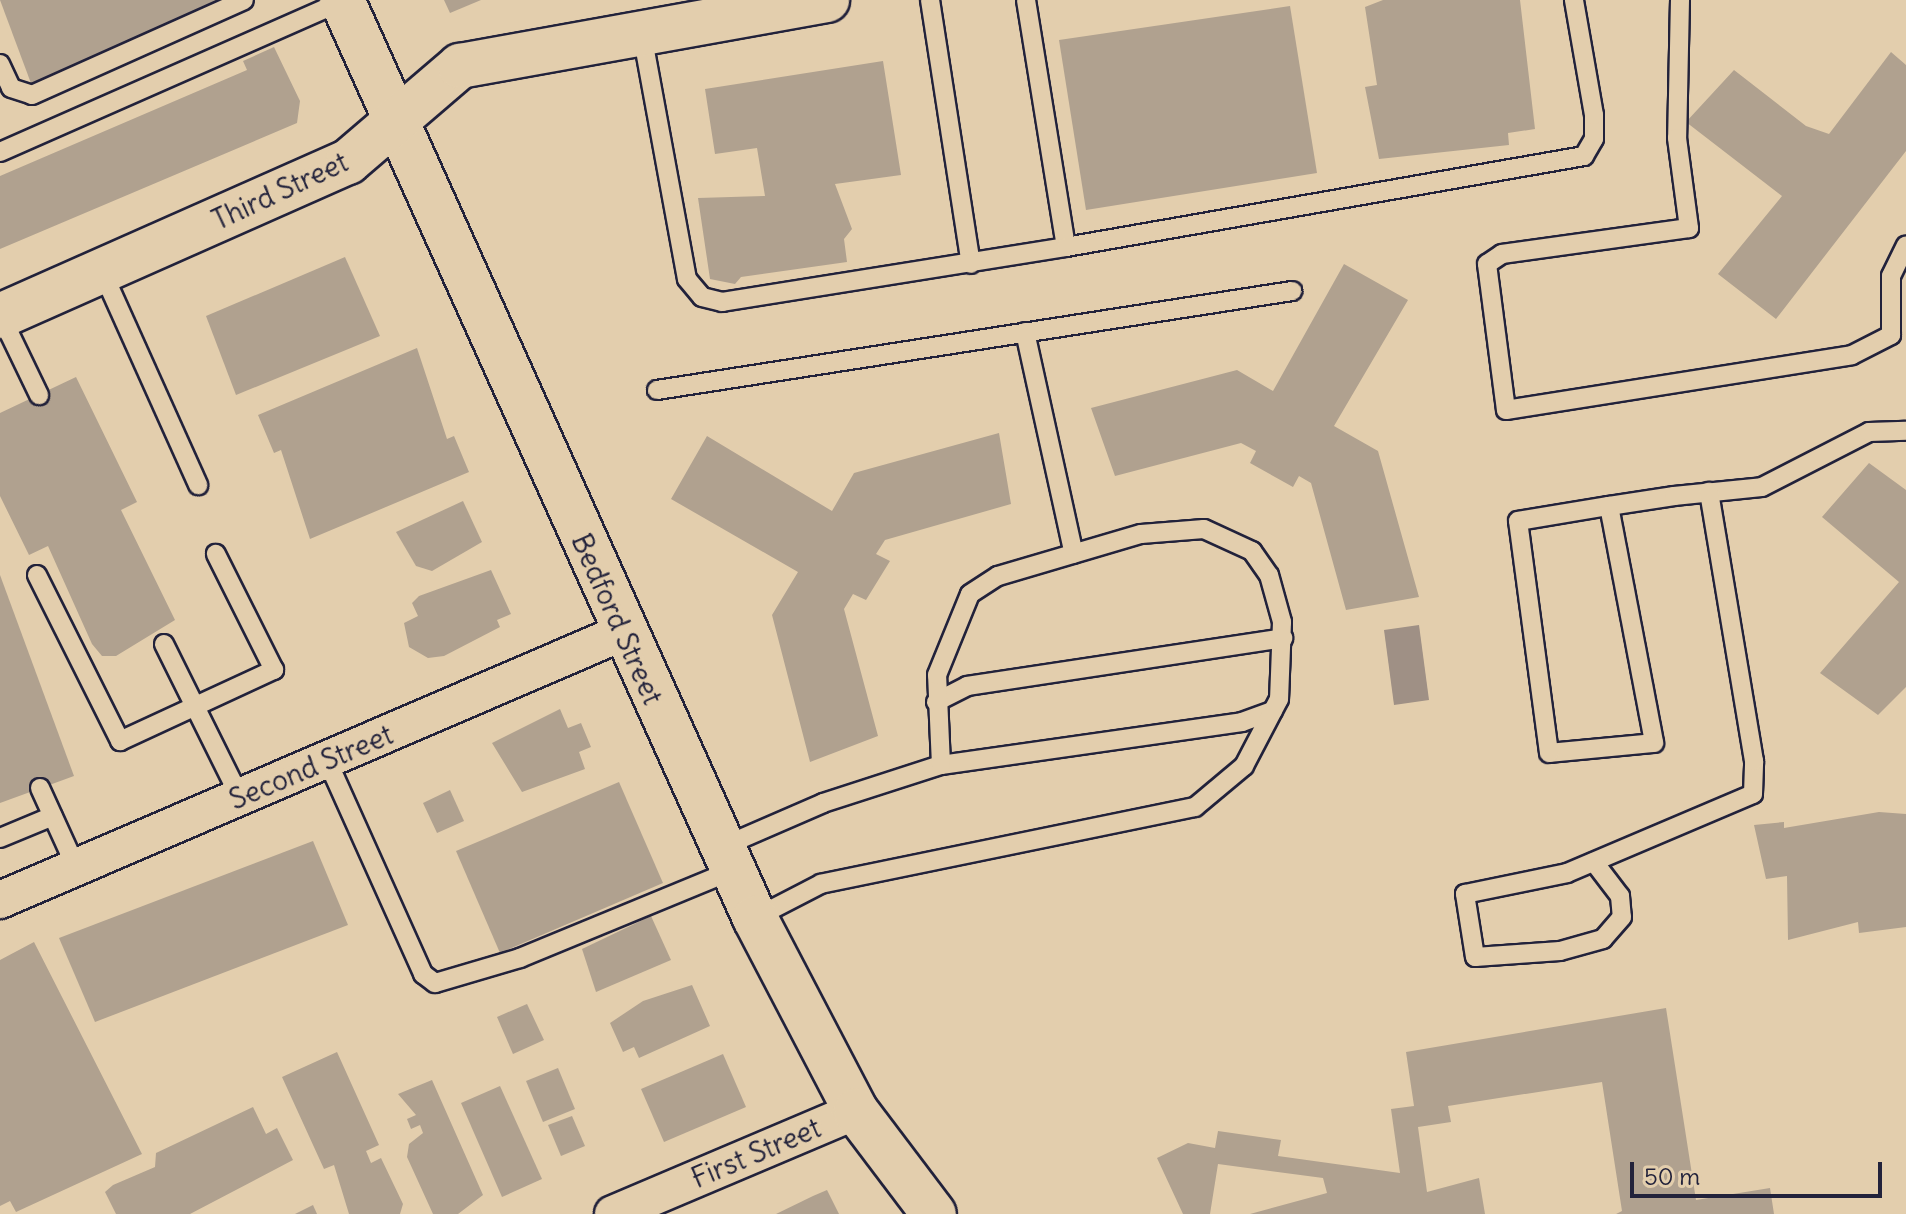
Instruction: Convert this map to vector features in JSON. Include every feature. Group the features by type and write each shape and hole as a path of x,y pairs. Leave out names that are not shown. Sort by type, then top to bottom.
{"main road":[{"name":"Bedford Street","path":"343,0 398,117 621,633 755,918 856,1111 934,1214"},
{"name":"Third Street","path":"0,315 335,169 460,66 641,31 827,0"}],"street":[{"name":"Second Street","path":"0,900 621,633"},
{"name":"First Street","path":"613,1214 856,1111"}],"lane":[{"path":"0,64 11,88 32,95 244,0"},
{"path":"0,152 343,0"},
{"path":"930,0 971,264"},
{"path":"1026,0 1066,247"},
{"path":"641,31 687,279 702,297 722,302 971,264 1584,156 1594,139 1594,115 1574,0"},
{"path":"1680,0 1677,138 1689,228 1502,254 1487,264 1506,410 1852,355 1898,335 1891,276 1906,245"},
{"path":"102,271 198,485"},
{"path":"657,390 1292,291"},
{"path":"0,315 39,395"},
{"path":"1025,332 1074,554"},
{"path":"1609,506 1654,743 1549,753 1518,521 1609,506 1709,492 1762,487 1869,432 1906,431"},
{"path":"1594,862 1620,896 1622,917 1603,939 1560,951 1475,957 1465,894 1594,862 1753,794 1754,761 1709,492"},
{"path":"755,918 821,884 1195,807 1244,766 1273,711 1283,683 1283,638 1269,575 1231,537 1178,529 998,576 970,594 937,675 941,765"},
{"path":"37,575 120,741 274,670 216,554"},
{"path":"936,702 967,686 1283,638"},
{"path":"164,644 240,797"},
{"path":"327,760 423,974 435,983 468,976 727,859 823,803 941,765 1242,722 1273,711"},
{"path":"40,788 76,867"},
{"path":"0,838 53,816"}],"shaded area":[{"path":"1419,625 1429,700 1394,705 1384,630"}],"building":[{"path":"0,0 225,0 32,86"},
{"path":"444,0 481,0 450,13"},
{"path":"1383,0 1520,0 1535,129 1508,133 1509,145 1379,159 1365,87 1377,85 1365,7"},
{"path":"1290,6 1317,173 1086,210 1059,40"},
{"path":"274,47 300,101 297,123 0,249 0,176 247,70 243,61"},
{"path":"1891,52 1906,65 1906,151 1776,319 1718,274 1782,196 1686,122 1734,70 1806,126 1829,134"},
{"path":"883,61 901,175 835,184 852,229 844,239 847,262 741,277 735,284 710,279 698,198 765,196 757,148 715,154 705,89"},
{"path":"345,257 380,336 236,395 206,316"},
{"path":"1344,264 1408,300 1334,426 1378,451 1419,597 1346,610 1311,483 1299,476 1293,487 1250,463 1256,451 1241,443 1115,476 1091,408 1237,370 1273,391"},
{"path":"417,348 447,439 454,436 469,472 310,539 281,450 274,453 258,415"},
{"path":"76,377 137,502 121,510 175,620 116,656 102,656 92,644 48,546 29,555 0,496 0,413"},
{"path":"999,433 1011,504 885,540 876,554 890,561 866,600 853,594 844,609 878,736 810,762 772,615 798,572 671,499 707,436 832,511 854,473"},
{"path":"1869,463 1906,490 1906,687 1878,715 1820,673 1899,582 1822,517"},
{"path":"463,501 482,542 432,571 416,566 396,532"},
{"path":"491,570 511,614 497,620 500,627 444,656 428,658 409,647 404,623 418,616 412,603 419,596"},
{"path":"0,575 74,776 0,803"},
{"path":"560,709 568,728 581,723 591,747 579,752 585,769 522,792 492,743"},
{"path":"619,782 663,883 500,953 456,851"},
{"path":"450,790 464,821 437,833 423,803"},
{"path":"1879,812 1906,814 1906,927 1859,933 1858,922 1788,940 1787,876 1766,879 1754,825 1784,822 1784,828"},
{"path":"313,841 348,925 95,1022 59,938"},
{"path":"651,916 671,960 596,992 582,949"},
{"path":"34,942 142,1154 16,1212 10,1201 0,1206 0,960"},
{"path":"692,985 710,1026 639,1058 634,1047 623,1052 610,1023 643,1001"},
{"path":"527,1004 544,1040 513,1054 497,1017"},
{"path":"1666,1008 1696,1200 1770,1188 1774,1214 1616,1214 1622,1211 1602,1082 1448,1106 1451,1122 1418,1127 1427,1192 1479,1178 1485,1214 1250,1214 1327,1193 1323,1178 1218,1164 1210,1214 1183,1214 1157,1158 1188,1143 1215,1148 1218,1131 1281,1140 1278,1156 1400,1173 1391,1109 1414,1106 1406,1052"},
{"path":"337,1052 379,1145 366,1151 371,1163 381,1158 403,1204 400,1214 349,1214 334,1165 324,1169 282,1077"},
{"path":"723,1054 746,1107 664,1142 641,1089"},
{"path":"558,1068 575,1109 543,1122 526,1081"},
{"path":"432,1080 483,1195 458,1214 433,1214 407,1157 409,1144 423,1133 420,1125 411,1129 407,1119 416,1115 398,1094"},
{"path":"500,1086 542,1179 502,1197 461,1103"},
{"path":"253,1107 266,1134 277,1128 293,1160 190,1214 116,1214 105,1192 113,1185 155,1167 156,1153"},
{"path":"572,1116 585,1146 561,1156 548,1125"},
{"path":"827,1190 839,1214 776,1214 813,1196"},
{"path":"313,1205 317,1214 295,1214"}]}
